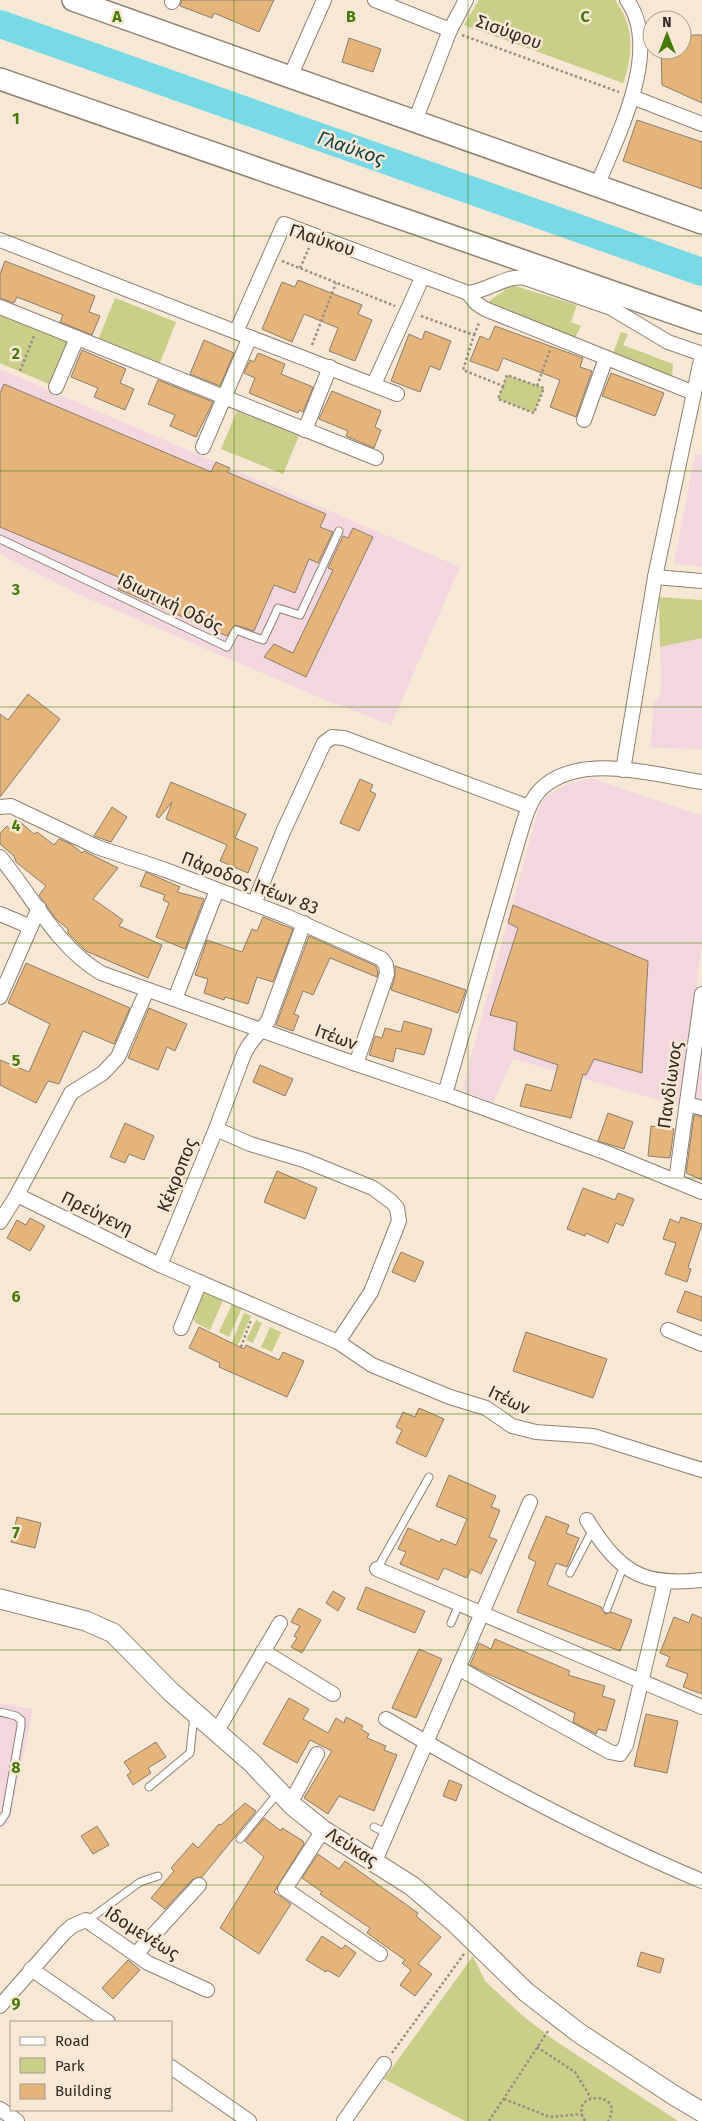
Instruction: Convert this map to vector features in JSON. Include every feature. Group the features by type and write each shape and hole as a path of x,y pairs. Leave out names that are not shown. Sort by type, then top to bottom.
{"main road":[{"path":"74,0 702,223"},
{"path":"0,80 702,323"}],"street":[{"path":"290,77 324,0"},
{"name":"Σισύφου","path":"375,0 450,30"},
{"path":"415,121 450,30 466,0"},
{"path":"597,186 632,97 639,57 640,40 636,16 627,0"},
{"path":"632,97 702,124"},
{"name":"Γλαύκου","path":"236,332 284,224 468,293"},
{"path":"0,240 397,394"},
{"path":"374,384 423,276"},
{"path":"468,293 489,289 511,278 521,277 611,308 668,342 702,354 655,577 623,770"},
{"path":"468,293 484,309 694,394"},
{"path":"0,307 376,458"},
{"path":"203,447 250,337"},
{"path":"56,387 77,338"},
{"path":"584,420 606,358"},
{"path":"305,430 330,367"},
{"path":"655,577 702,581"},
{"path":"254,904 283,832 324,743 332,737 344,738 529,807"},
{"path":"445,1094 529,807 541,789 562,775 595,768 623,770 702,782"},
{"name":"Πάροδος Ιτέων 83","path":"0,807 11,806 104,850 163,869 304,923 382,959 386,966 387,974 356,1064"},
{"name":"Ιτέων","path":"0,857 65,945 85,964 112,978 445,1094 607,1153 702,1192"},
{"path":"175,999 217,890"},
{"path":"0,997 39,908"},
{"path":"0,914 31,927"},
{"name":"Κέκροπος","path":"160,1264 216,1129 244,1054 268,1021 304,923"},
{"path":"0,1222 17,1195 71,1093 104,1073 118,1057 147,990"},
{"name":"Πανδίωνος","path":"676,1181 687,1104 698,1048 702,994"},
{"path":"687,1104 702,1108"},
{"path":"160,1264 256,1308 338,1342 371,1292 398,1221 397,1208 384,1195 373,1188 304,1160 250,1144 216,1129"},
{"name":"Πρεύγενη","path":"17,1195 160,1264"},
{"path":"181,1328 200,1282"},
{"path":"668,1330 702,1344"},
{"name":"Ιτέων","path":"338,1342 372,1365 450,1397 486,1408 512,1426 536,1432 593,1436 702,1470"},
{"path":"375,1861 381,1830 426,1742 530,1502"},
{"path":"590,1524 606,1547 624,1565 644,1576 664,1582 702,1580"},
{"path":"377,1569 702,1707"},
{"path":"458,1668 617,1755 622,1753 626,1745 642,1680 664,1582"},
{"name":"Λεύκας","path":"0,1599 86,1621 113,1633 160,1682 251,1762 284,1798 323,1830 375,1861 418,1890 520,1987 557,2017 608,2053 702,2112"},
{"path":"217,1731 280,1623"},
{"path":"263,1651 333,1694"},
{"path":"386,1719 601,1835 702,1880"},
{"path":"284,1798 317,1754"},
{"path":"323,1830 285,1889 380,1954"},
{"path":"136,1954 199,1885"},
{"name":"Ιδομενέως","path":"0,2006 64,1933 79,1922 87,1921 158,1968 208,1990"},
{"path":"31,1969 107,2021"},
{"path":"344,2121 384,2064"},
{"path":"172,2068 249,2121"},
{"path":"0,2109 17,2121"}],"lane":[{"name":"Ιδιωτική Οδός","path":"0,539 227,648 236,630 263,640 278,608 300,615 340,531"},
{"path":"377,1569 429,1477"},
{"path":"570,1573 590,1524"},
{"path":"607,1609 624,1565"},
{"path":"451,1623 459,1604"},
{"path":"0,1712 16,1716 21,1720 6,1813 0,1822"},
{"path":"149,1787 190,1753 194,1713"},
{"path":"240,1839 284,1798"},
{"path":"87,1921 140,1882 158,1876"}],"path":[{"name":"Σισύφου","path":"450,30 632,97"},
{"path":"300,268 315,235"},
{"path":"269,255 336,283 474,335 463,370 503,386"},
{"path":"307,358 336,283"},
{"path":"20,371 40,323"},
{"path":"538,386 555,338"},
{"path":"507,375 544,388 534,413 498,399 503,386 507,375"},
{"path":"241,1347 256,1308"},
{"path":"384,2064 473,1941"},
{"path":"489,2121 557,2017"},
{"path":"537,2047 575,2072 591,2098"},
{"path":"585,2121 582,2114 584,2105 591,2098 606,2100 611,2108 611,2120"},
{"path":"504,2099 550,2117 582,2114"}],"shaded area":[{"path":"0,369 460,567 391,725 325,700 80,595 0,554"},
{"path":"695,454 702,455 702,567 674,564"},
{"path":"702,638 702,749 651,748 653,705 661,692 660,647"},
{"path":"592,778 702,816 702,943 680,1106 513,1059 493,1103 462,1090 538,810 544,798 567,784"},
{"path":"699,1053 702,1053 702,1101 695,1099"},
{"path":"0,1703 33,1709 9,1823 0,1828"}],"green space":[{"path":"479,0 615,0 626,20 630,40 629,62 623,83 464,25"},
{"path":"512,285 577,305 571,322 581,326 574,340 491,306 489,301"},
{"path":"115,298 176,322 159,365 98,340"},
{"path":"0,312 70,340 51,385 0,363"},
{"path":"621,332 628,334 623,345 673,364 672,378 612,356"},
{"path":"507,375 544,388 534,413 498,399"},
{"path":"237,411 299,436 283,474 221,449"},
{"path":"659,597 702,600 702,638 660,647"},
{"path":"204,1290 224,1298 210,1330 196,1323 192,1316"},
{"path":"232,1304 242,1308 229,1337 219,1332"},
{"path":"244,1313 251,1316 238,1345 232,1342"},
{"path":"256,1320 262,1323 253,1343 246,1340"},
{"path":"270,1327 281,1332 272,1352 261,1347"},
{"path":"473,1956 485,1981 523,2016 554,2040 678,2121 465,2121 384,2079"}],"building":[{"path":"182,0 274,0 259,32 214,13 212,18 180,6"},
{"path":"692,35 702,35 702,103 662,85 661,60 692,60"},
{"path":"349,38 381,49 373,72 342,62"},
{"path":"637,120 702,142 702,189 623,161"},
{"path":"5,261 95,296 89,312 100,316 92,335 60,322 63,315 17,297 14,303 0,298 0,274"},
{"path":"298,280 362,305 358,314 372,320 355,361 329,351 338,328 304,314 292,342 262,329 282,282 295,287"},
{"path":"495,326 583,358 580,367 592,371 576,417 550,407 560,380 503,358 498,371 470,361 480,336 489,340"},
{"path":"425,331 451,341 440,370 430,366 420,392 391,381 409,334 422,340"},
{"path":"204,340 234,353 220,386 190,374"},
{"path":"82,350 126,369 120,383 134,389 125,410 94,397 98,388 71,377"},
{"path":"258,353 285,364 281,374 313,387 303,412 299,410 298,413 249,393 255,378 244,373 250,360 254,362"},
{"path":"611,373 664,393 655,416 602,396"},
{"path":"158,380 213,402 196,437 170,426 175,415 148,404"},
{"path":"4,384 211,472 216,462 230,468 227,472 326,514 320,527 333,532 318,563 309,559 295,593 274,585 254,631 235,625 227,636 118,589 123,579 0,527 0,393"},
{"path":"332,391 381,411 375,427 381,430 374,448 346,436 348,431 319,419"},
{"path":"353,528 373,537 306,677 264,657 274,644 293,653 333,570 328,568 343,536 348,538"},
{"path":"28,694 60,719 0,797 0,714 8,720"},
{"path":"360,779 373,785 370,791 376,794 359,831 340,823"},
{"path":"171,782 246,814 235,838 258,848 248,873 220,861 227,845 166,819 172,802 159,818 156,816"},
{"path":"112,807 127,817 111,842 94,836"},
{"path":"18,820 34,834 37,832 54,845 59,839 71,844 82,853 84,851 118,868 93,899 123,920 119,926 162,945 148,978 86,951 68,933 68,929 56,919 39,895 46,886 16,862 14,856 0,844 0,833 7,826 10,829"},
{"path":"146,872 180,887 177,892 204,899 185,949 156,937 169,903 163,900 165,895 140,886"},
{"path":"513,905 648,961 642,1073 594,1059 586,1075 583,1074 571,1118 520,1106 526,1084 551,1091 558,1065 514,1050 517,1022 490,1015 518,928 508,923"},
{"path":"263,917 293,929 273,982 257,977 248,1004 225,997 224,1000 204,993 208,979 195,975 207,940 242,952 252,929 257,931"},
{"path":"309,936 376,966 378,973 377,977 330,958 313,995 303,991 294,1014 299,1016 293,1031 276,1025"},
{"path":"26,963 130,1008 114,1044 83,1031 59,1084 48,1081 36,1103 0,1085 0,1060 29,1072 50,1024 8,1003"},
{"path":"395,966 466,990 458,1013 391,990 395,976"},
{"path":"149,1008 187,1024 175,1051 167,1047 158,1070 128,1058"},
{"path":"404,1021 432,1029 424,1055 396,1048 393,1062 369,1055 375,1036 382,1038 385,1028 401,1032"},
{"path":"260,1065 293,1079 285,1096 253,1082"},
{"path":"608,1113 633,1122 624,1149 598,1141"},
{"path":"694,1115 702,1117 702,1180 686,1173"},
{"path":"125,1123 154,1136 144,1160 129,1154 125,1163 110,1157"},
{"path":"651,1126 674,1129 670,1158 648,1156"},
{"path":"277,1171 317,1188 305,1219 264,1202"},
{"path":"583,1188 615,1200 618,1193 634,1199 623,1226 616,1223 608,1243 586,1233 585,1236 567,1229"},
{"path":"681,1217 702,1224 688,1268 691,1269 687,1282 665,1274 676,1243 663,1239 670,1219 679,1223"},
{"path":"30,1218 45,1226 30,1251 7,1238 17,1220 26,1225"},
{"path":"401,1252 424,1262 415,1282 392,1272"},
{"path":"685,1291 702,1297 702,1321 677,1312"},
{"path":"199,1327 244,1349 246,1345 279,1360 283,1352 304,1361 287,1397 219,1367 220,1363 189,1348"},
{"path":"526,1332 607,1359 593,1398 513,1371"},
{"path":"419,1408 444,1419 426,1457 396,1443 402,1430 396,1427 403,1412 415,1417"},
{"path":"449,1475 496,1496 491,1507 500,1510 489,1537 497,1540 481,1574 471,1569 467,1578 444,1568 438,1580 400,1564 406,1552 398,1549 408,1528 440,1542 441,1539 456,1545 467,1519 436,1506"},
{"path":"546,1516 569,1525 566,1533 579,1538 567,1567 556,1563 547,1585 601,1607 605,1614 611,1612 632,1620 620,1651 517,1612 536,1562 528,1558"},
{"path":"17,1517 41,1523 35,1548 11,1542"},
{"path":"366,1587 425,1611 415,1633 357,1609"},
{"path":"333,1591 345,1598 338,1611 326,1603"},
{"path":"299,1608 321,1620 302,1653 291,1647 297,1638 294,1636 300,1626 291,1622"},
{"path":"692,1614 702,1618 702,1694 683,1687 688,1674 666,1666 670,1657 660,1653 674,1617 689,1623"},
{"path":"495,1639 570,1671 568,1675 605,1686 602,1696 615,1700 606,1731 598,1729 596,1734 573,1722 575,1713 470,1665 479,1643 491,1649"},
{"path":"419,1649 442,1659 416,1718 392,1708"},
{"path":"289,1698 309,1709 303,1719 328,1733 336,1718 344,1723 346,1717 363,1726 361,1729 369,1734 367,1738 386,1746 384,1750 397,1755 374,1811 339,1796 328,1814 304,1798 332,1751 310,1740 297,1763 263,1744"},
{"path":"646,1714 678,1721 667,1773 634,1766"},
{"path":"156,1742 166,1757 148,1768 151,1773 133,1785 127,1775 131,1772 124,1762"},
{"path":"449,1780 462,1785 456,1801 443,1796"},
{"path":"245,1803 256,1811 202,1877 193,1879 165,1909 151,1898 174,1871 171,1868 193,1843 198,1848 219,1824 221,1825"},
{"path":"264,1818 281,1831 282,1828 303,1841 304,1844 274,1892 291,1904 259,1954 220,1928 264,1857 245,1841"},
{"path":"97,1826 109,1845 93,1854 81,1836"},
{"path":"318,1854 339,1869 345,1861 418,1913 416,1916 441,1937 418,1964 432,1974 415,1996 400,1985 411,1970 402,1963 405,1960 367,1933 370,1928 320,1894 322,1892 302,1878"},
{"path":"322,1936 342,1949 345,1945 356,1953 339,1977 327,1970 326,1972 306,1960"},
{"path":"641,1952 664,1959 660,1973 637,1966"},
{"path":"128,1960 140,1970 113,1999 102,1988"}],"waterway":[{"name":"Γλαύκος","path":"0,24 702,272"}]}
